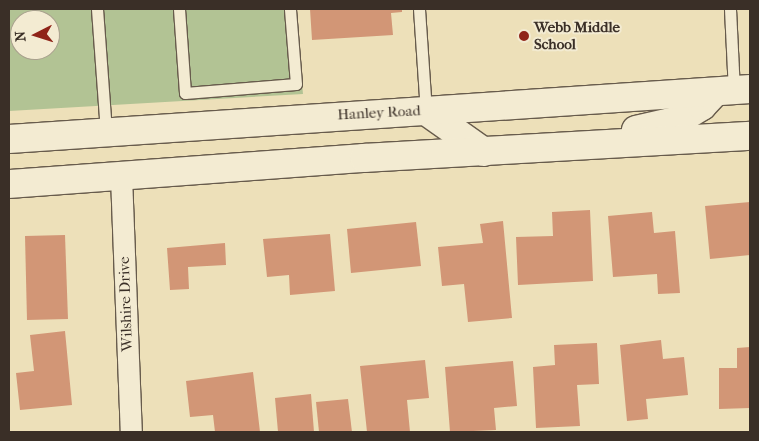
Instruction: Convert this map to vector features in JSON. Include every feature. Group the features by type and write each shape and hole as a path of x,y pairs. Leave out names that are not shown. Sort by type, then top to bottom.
{"main road":[{"name":"Hanley Road","path":"9,139 733,90"},
{"path":"569,147 679,120 733,90"},
{"path":"426,111 484,152"},
{"path":"9,184 750,136"}],"street":[{"name":"Wilshire Drive","path":"122,176 131,432"}],"lane":[{"path":"97,9 106,132"},
{"path":"179,9 185,93 296,84 290,9"},
{"path":"419,9 426,111"},
{"path":"730,9 733,90"}],"green space":[{"path":"9,9 295,9 303,94 9,111"}],"building":[{"path":"310,9 402,9 402,12 391,13 393,35 312,40"},
{"path":"750,202 750,255 710,259 705,206"},
{"path":"590,210 593,281 518,285 516,237 553,236 552,212"},
{"path":"652,212 654,233 675,231 680,293 658,294 657,274 613,277 608,216"},
{"path":"503,221 512,318 468,322 464,284 442,286 438,247 483,243 480,224"},
{"path":"416,222 421,266 351,273 347,229"},
{"path":"330,234 335,291 290,295 289,275 267,277 263,239"},
{"path":"65,235 68,319 27,320 25,236"},
{"path":"225,243 226,265 188,267 189,289 170,290 167,248"},
{"path":"65,331 72,405 20,410 16,373 34,371 30,335"},
{"path":"661,340 663,359 684,357 688,395 646,399 648,419 627,421 620,345"},
{"path":"597,343 599,384 577,385 580,426 536,428 533,367 555,365 554,345"},
{"path":"750,347 750,408 719,409 719,368 737,368 737,348"},
{"path":"425,360 429,398 407,400 410,432 367,432 360,366"},
{"path":"513,361 517,406 494,408 496,430 450,432 445,367"},
{"path":"253,372 260,432 215,432 213,415 190,417 186,381"},
{"path":"311,394 314,432 278,432 275,398"},
{"path":"348,399 352,432 319,432 316,402"}],"place":[{"name":"Webb Middle School","path":"524,36"}]}
